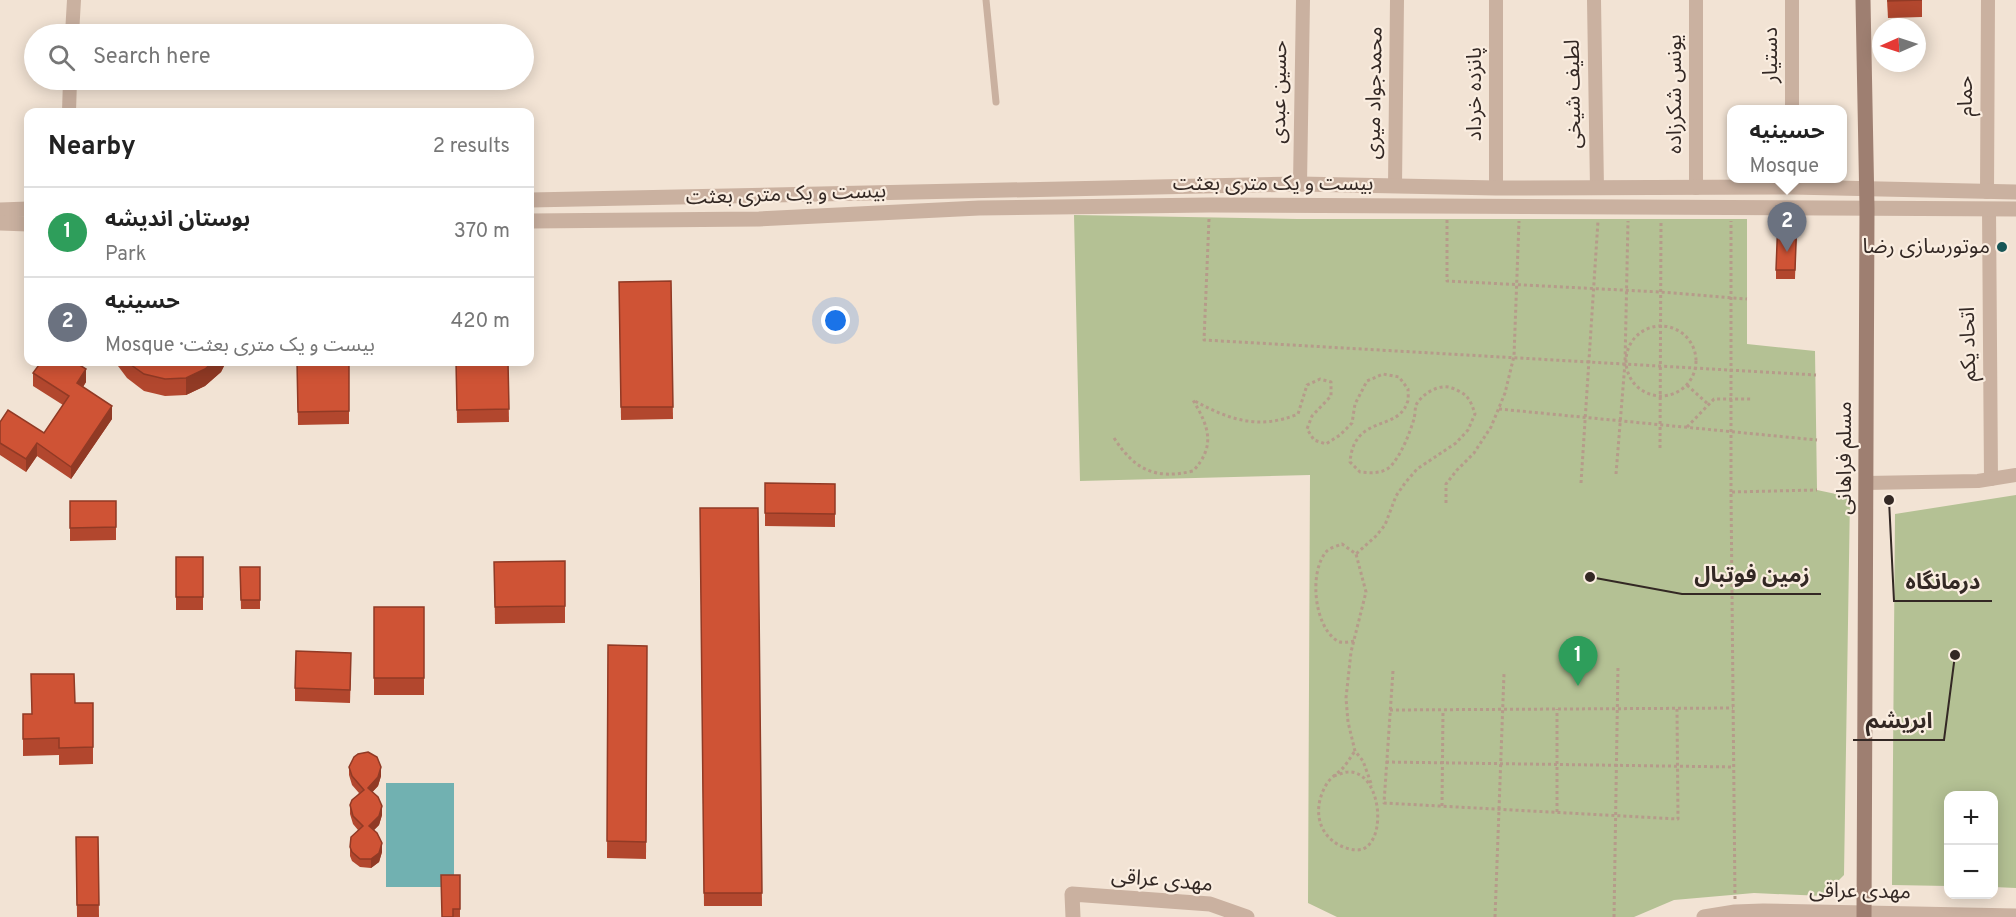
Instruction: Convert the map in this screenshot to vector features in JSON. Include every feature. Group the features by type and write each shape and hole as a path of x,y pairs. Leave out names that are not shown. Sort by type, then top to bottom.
{"main road":[{"name":"مسلم فراهانی","path":"1863,0 1867,208 1864,915"}],"street":[{"path":"73,24 74,0"},
{"name":"حسین عبدی","path":"1300,184 1302,0"},
{"name":"محمدجواد میری","path":"1395,186 1397,0"},
{"name":"پانزده خرداد","path":"1496,0 1496,188"},
{"name":"لطیف شیخی","path":"1594,0 1597,188"},
{"name":"یونس شکرزاده","path":"1696,0 1696,188"},
{"name":"دستیار","path":"1792,0 1792,105"},
{"name":"حمام","path":"1987,192 1988,0"},
{"path":"69,108 70,90"},
{"name":"بیست و یک متری بعثت","path":"534,200 1300,184 1496,188 1696,188 1792,183 1866,188 2016,192"},
{"name":"بیست و یک متری بعثت","path":"534,221 759,219 978,208 1210,205 2016,208"},
{"path":"0,210 24,209"},
{"name":"اتحاد یکم","path":"1989,209 1991,479"},
{"path":"0,223 24,224"},
{"path":"1866,483 1978,481 2016,475"},
{"name":"مهدی عراقی","path":"1073,917 1072,894 1210,910 1247,917"},
{"name":"مهدی عراقی","path":"1704,917 1735,912 2016,916"}],"lane":[{"path":"986,0 996,102"}],"path":[{"path":"1210,205 1204,340 1816,375"},
{"path":"1581,483 1598,207"},
{"path":"1447,219 1447,281 1747,299"},
{"path":"1446,503 1446,484 1474,453 1491,427 1505,393 1514,357 1519,219"},
{"path":"1616,474 1625,363 1628,219"},
{"path":"1660,448 1661,219"},
{"path":"1731,219 1735,912"},
{"path":"1660,326 1671,327 1688,338 1693,347 1695,368 1687,385 1679,392 1660,397 1649,395 1632,383 1625,363 1631,341 1639,333 1660,326"},
{"path":"1114,438 1126,456 1145,470 1168,475 1193,471 1203,460 1208,447 1207,427 1193,400 1247,423 1285,420 1298,414 1307,385 1320,379 1331,382 1331,396 1312,416 1307,429 1314,440 1326,444 1352,423 1355,404 1367,381 1383,374 1399,377 1408,389 1408,403 1399,414 1371,426 1358,437 1351,450 1350,462 1360,472 1377,473 1389,468 1399,454 1408,436 1416,405 1425,395 1433,389 1447,386 1461,391 1471,400 1475,414 1468,430 1456,443 1417,469 1396,496 1384,525 1376,536 1356,554"},
{"path":"1687,385 1708,404"},
{"path":"1687,427 1714,399 1751,399"},
{"path":"1499,409 1816,440"},
{"path":"1731,492 1817,490"},
{"path":"1354,641 1337,642 1320,618 1316,581 1318,564 1327,550 1342,544 1356,554 1366,592 1354,641 1346,698 1354,752 1363,761 1377,803 1376,832 1370,844 1362,849 1346,849 1333,842 1323,831 1318,819 1319,803 1325,785 1354,752"},
{"path":"1614,917 1618,665"},
{"path":"1393,671 1384,803 1678,819 1677,709"},
{"path":"1495,917 1504,674"},
{"path":"1390,710 1733,708"},
{"path":"1443,710 1443,806"},
{"path":"1557,710 1557,812"},
{"path":"1386,762 1734,767"},
{"path":"1334,776 1349,772 1362,775 1372,786"}],"green space":[{"path":"1074,215 1297,219 1747,219 1747,344 1815,351 1817,490 1850,497 1844,875 1823,896 1754,893 1674,900 1634,917 1337,917 1308,903 1310,475 1080,481"},
{"path":"2016,495 2016,888 1998,887 1998,791 1944,791 1944,886 1892,885 1895,514"}],"water":[{"path":"386,783 454,783 454,887 386,887"}],"building":[{"path":"1778,217 1797,217 1795,270 1776,270"},
{"path":"671,281 673,407 621,407 619,282"},
{"path":"38,366 81,366 86,369 77,383 112,406 71,467 37,443 26,459 0,443 0,422 8,410 44,433 69,396 33,373"},
{"path":"133,366 208,366 186,378 165,379 144,374"},
{"path":"297,366 349,366 349,411 298,412"},
{"path":"456,366 508,366 509,409 457,410"},
{"path":"765,483 835,484 835,514 765,513"},
{"path":"70,501 116,501 116,527 70,528"},
{"path":"700,508 758,508 762,893 704,893"},
{"path":"176,557 203,557 203,597 176,597"},
{"path":"565,561 565,606 495,607 494,562"},
{"path":"240,567 260,567 260,600 241,600"},
{"path":"374,607 424,607 424,678 374,678"},
{"path":"608,645 647,646 646,842 607,841"},
{"path":"296,651 351,653 350,690 295,688"},
{"path":"31,674 74,674 75,703 93,703 93,747 59,748 59,738 23,739 23,714 32,714"},
{"path":"368,752 377,757 381,767 378,777 368,788 378,797 382,806 379,816 369,826 377,833 382,843 379,853 371,859 360,859 350,847 351,837 363,826 353,816 350,805 352,800 364,790 352,776 349,767 354,757"},
{"path":"76,837 98,837 99,905 77,905"},
{"path":"441,875 460,875 460,909 453,909 453,917 442,917"}],"place":[{"name":"موتورسازی رضا","path":"2002,247"},
{"name":"حسینیه","path":"1787,252"},
{"name":"درمانگاه","path":"1889,500"},
{"name":"زمین فوتبال","path":"1590,577"},
{"name":"ابریشم","path":"1955,655"},
{"name":"بوستان اندیشه","path":"1578,686"}]}
